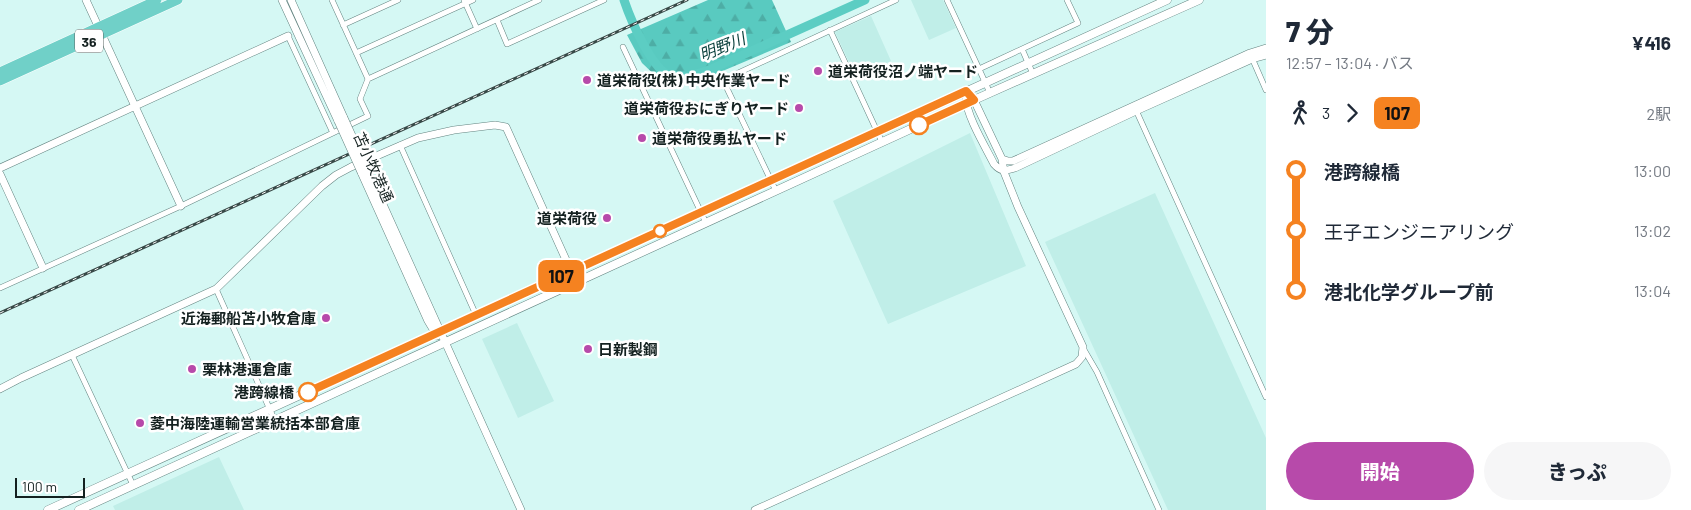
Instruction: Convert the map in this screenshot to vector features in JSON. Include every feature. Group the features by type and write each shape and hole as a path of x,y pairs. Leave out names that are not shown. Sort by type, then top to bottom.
{"highway":[{"name":"36","path":"0,81 158,0"},
{"name":"36","path":"0,72 178,0"}],"main road":[{"path":"48,510 1167,0"},
{"path":"79,510 776,190 1199,0"}],"street":[{"path":"86,0 181,206"},
{"name":"苫小牧港通","path":"282,0 341,120 521,510"},
{"name":"苫小牧港通","path":"291,0 341,120"},
{"path":"332,0 368,79"},
{"path":"343,25 398,0"},
{"path":"356,52 464,2 473,0"},
{"path":"0,288 181,206 368,116 360,99 368,79 539,0"},
{"path":"497,20 507,44 604,0"},
{"path":"776,190 723,80 896,0"},
{"path":"948,0 990,93"},
{"path":"979,69 1078,23 1067,0"},
{"path":"464,2 477,29"},
{"path":"830,30 882,142"},
{"path":"0,168 288,36 333,133"},
{"path":"623,47 706,223"},
{"path":"1002,159 1013,161 1266,48"},
{"path":"1022,49 1033,74"},
{"path":"1251,56 1266,55"},
{"path":"1251,56 1266,90"},
{"path":"966,91 966,104 994,164 999,170 1004,172 1135,108"},
{"path":"966,91 974,100 1002,159 1004,172 1018,207 1083,347 1097,372 1160,510"},
{"path":"1135,108 1266,397"},
{"path":"0,389 216,289 314,193 336,175 418,138 454,130 496,125 506,127 576,282"},
{"path":"400,145 476,315"},
{"path":"0,174 43,268"},
{"path":"216,289 275,421"},
{"path":"755,510 1076,364 1082,356 1083,347"},
{"path":"72,355 133,485"}],"shaded area":[{"path":"911,0 943,0 956,28 929,40"},
{"path":"871,16 891,61 856,77 835,32"},
{"path":"970,133 1026,266 888,324 833,201"},
{"path":"1155,193 1266,438 1266,510 1168,510 1045,242"},
{"path":"517,323 554,401 518,418 482,339"},
{"path":"219,457 244,510 115,510 113,506"}],"green space":[{"path":"708,0 772,0 791,42 699,81 681,83 661,81 642,63 627,35"}],"waterway":[{"name":"明野川","path":"624,0 631,19 656,65 671,76 681,77 709,70 865,0"}],"railway":[{"path":"0,313 687,0"}],"bus line":[{"name":"107","path":"308,392 966,91 974,100 919,125"}],"place":[{"name":"道栄荷役沼ノ端ヤード","path":"818,71"},
{"name":"道栄荷役(株) 中央作業ヤード","path":"587,80"},
{"name":"道栄荷役おにぎりヤード","path":"799,108"},
{"name":"道栄荷役勇払ヤード","path":"642,138"},
{"name":"道栄荷役","path":"607,218"},
{"name":"近海郵船苫小牧倉庫","path":"326,318"},
{"name":"日新製鋼","path":"588,349"},
{"name":"栗林港運倉庫","path":"192,369"},
{"name":"港跨線橋","path":"308,392"},
{"name":"菱中海陸運輸営業統括本部倉庫","path":"140,423"}]}
